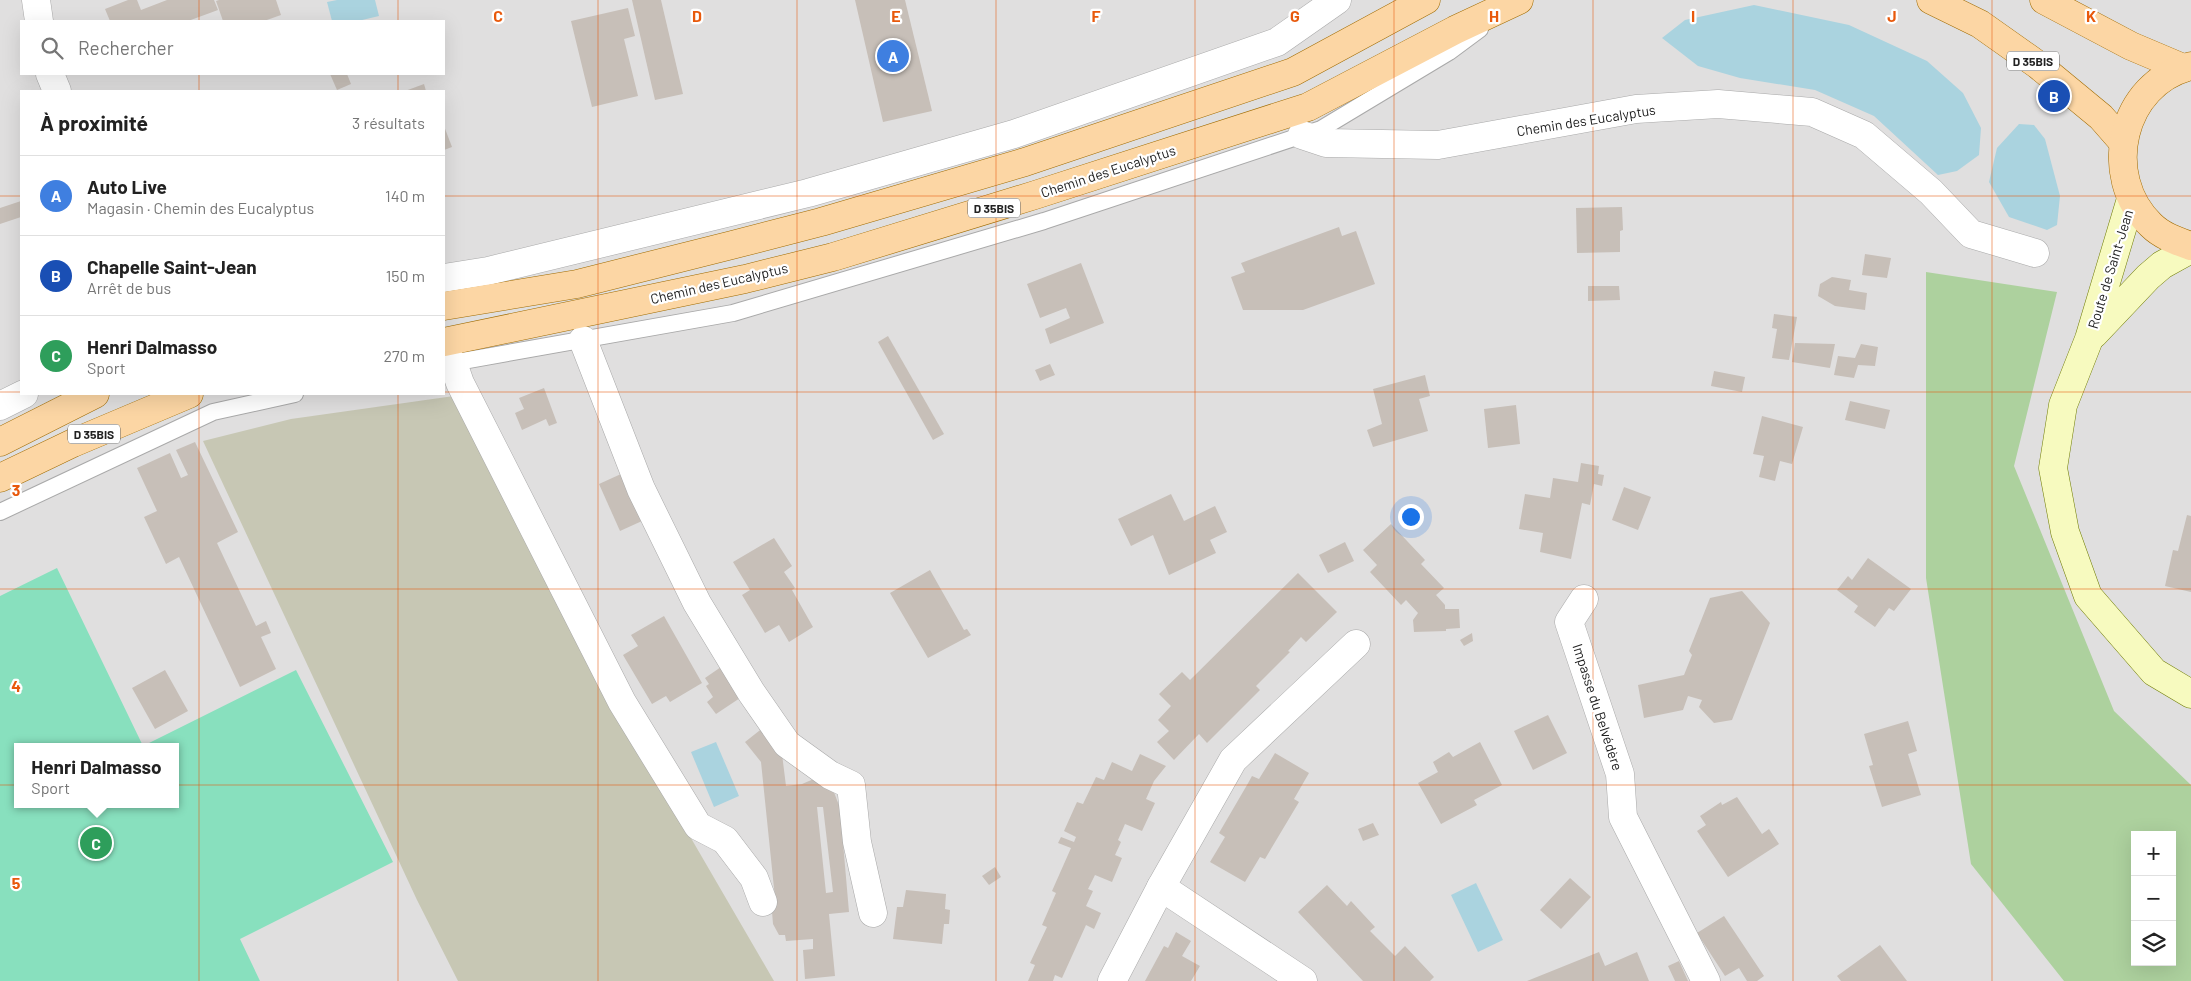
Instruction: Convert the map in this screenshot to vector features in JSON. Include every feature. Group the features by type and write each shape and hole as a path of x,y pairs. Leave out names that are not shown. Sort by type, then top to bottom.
{"main road":[{"name":"D 35BIS","path":"445,306 577,284 723,248 821,222 1025,162 1293,72 1426,0"},
{"name":"Chemin des Eucalyptus","path":"447,356 833,257 1035,195 1308,107 1455,30 1519,0"},
{"name":"D 35BIS","path":"1931,0 1980,24 2038,65 2101,117 2122,141"},
{"path":"2044,0 2132,46 2187,67"},
{"path":"2187,67 2155,84 2133,110 2122,141 2122,171 2131,199 2151,225 2171,239 2191,247"},
{"name":"D 35BIS","path":"0,442 93,395"},
{"name":"D 35BIS","path":"0,478 73,443 188,395"}],"street":[{"path":"36,0 39,20"},
{"path":"445,278 488,271 808,193 1014,134 1277,42 1337,0"},
{"path":"50,75 57,90"},
{"name":"Chemin des Eucalyptus","path":"1302,135 1326,143 1438,145 1636,109 1718,104 1812,112 1864,135 1931,192 1971,234 2036,253"},
{"name":"Route de Saint-Jean","path":"2131,199 2089,339 2063,405 2053,468 2065,532 2088,596 2154,672 2191,694"},
{"name":"Route de Saint-Jean","path":"2089,339 2148,277 2162,265 2191,247"},
{"path":"583,340 641,489 697,603 751,692 787,744 830,775 851,785 857,842 873,913"},
{"path":"447,356 622,702 698,826 725,840 754,878 763,902"},
{"path":"0,406 22,395"},
{"name":"Impasse du Belvédère","path":"1584,600 1569,622 1620,774 1623,817 1706,981"},
{"path":"1112,981 1161,886 1233,760 1356,644"},
{"path":"1161,886 1303,981"}],"lane":[{"name":"Chemin des Eucalyptus","path":"447,356 583,340 733,314 1044,221 1321,129 1449,52 1519,0"},
{"path":"0,512 213,412 291,395"}],"shaded area":[{"path":"0,0 2191,0 2191,981 0,981"},
{"path":"461,395 609,697 774,981 458,981 417,900 203,441 291,419"}],"green space":[{"path":"1926,272 2057,292 2014,466 2114,711 2191,785 2191,981 2064,981 1971,864 1926,578"},
{"path":"57,568 142,743 14,743 14,808 179,808 179,743 149,743 296,670 393,862 240,939 260,981 0,981 0,596"}],"water":[{"path":"337,0 375,0 379,16 362,20 332,20 327,2"},
{"path":"1754,5 1849,25 1927,61 1963,93 1981,128 1979,155 1957,171 1938,175 1874,116 1815,90 1740,78 1698,66 1662,38 1685,20"},
{"path":"2019,124 2034,125 2045,139 2060,196 2057,225 2047,230 2009,217 1989,182 1997,148"},
{"path":"716,742 739,796 714,807 691,752"},
{"path":"1476,883 1503,940 1478,952 1451,895"}],"building":[{"path":"128,0 137,0 141,10 167,0 214,0 218,10 191,20 110,20 105,9"},
{"path":"276,0 281,15 267,20 223,20 216,1"},
{"path":"632,0 661,0 683,94 655,100"},
{"path":"855,0 905,0 932,111 883,122"},
{"path":"628,8 635,36 624,39 638,96 592,107 571,21"},
{"path":"330,75 347,75 351,84 337,90"},
{"path":"424,84 426,90 408,90"},
{"path":"445,129 452,147 445,150"},
{"path":"20,201 20,217 0,224 0,208"},
{"path":"1622,207 1623,230 1620,231 1620,252 1577,253 1576,208"},
{"path":"1339,227 1342,236 1356,231 1375,284 1303,310 1243,310 1231,277 1245,272 1241,263"},
{"path":"1865,254 1891,258 1887,278 1862,275"},
{"path":"1081,263 1104,323 1050,344 1045,329 1070,318 1066,308 1040,318 1027,284"},
{"path":"1832,277 1851,280 1849,290 1867,293 1865,310 1835,306 1818,296 1820,284"},
{"path":"1588,286 1619,286 1620,300 1588,301"},
{"path":"1774,314 1797,317 1789,360 1772,358 1777,329 1772,328"},
{"path":"888,336 944,434 933,440 878,342"},
{"path":"1795,343 1835,344 1830,368 1792,362"},
{"path":"1861,344 1878,347 1875,366 1858,365 1854,378 1834,375 1838,356 1855,358"},
{"path":"1050,364 1055,375 1040,381 1035,370"},
{"path":"1714,371 1745,377 1742,392 1711,386"},
{"path":"1425,375 1430,396 1419,399 1428,431 1373,447 1367,430 1382,424 1373,389"},
{"path":"544,388 557,423 549,426 546,419 522,430 515,413 524,409 519,398"},
{"path":"1850,401 1890,410 1885,429 1845,420"},
{"path":"1516,405 1520,444 1488,448 1484,409"},
{"path":"1762,416 1803,427 1792,464 1780,461 1775,481 1759,477 1764,456 1753,454"},
{"path":"195,442 238,532 217,543 256,626 266,621 271,633 261,637 276,669 240,687 179,557 166,564 144,517 157,511 137,468 170,453 181,478 188,475 176,450"},
{"path":"1581,463 1599,466 1598,474 1604,475 1602,486 1594,484 1590,505 1582,503 1571,559 1540,552 1543,533 1519,529 1525,494 1550,498 1553,478 1578,482"},
{"path":"621,474 642,521 620,531 599,484"},
{"path":"1624,487 1651,497 1638,530 1612,520"},
{"path":"1171,494 1184,521 1215,506 1227,532 1210,540 1216,553 1169,575 1153,535 1131,546 1118,519"},
{"path":"2187,515 2191,516 2191,592 2165,586 2173,550 2178,551"},
{"path":"1391,524 1425,560 1421,564 1444,588 1436,595 1445,605 1445,609 1459,609 1460,628 1446,629 1446,631 1414,632 1413,620 1418,613 1406,600 1401,605 1370,572 1377,565 1363,550"},
{"path":"774,538 792,566 784,572 795,588 792,590 813,627 789,642 779,625 765,633 742,595 750,590 733,562"},
{"path":"1345,542 1354,561 1328,573 1319,555"},
{"path":"1868,558 1911,589 1894,611 1889,608 1875,627 1854,612 1858,606 1837,590 1848,576 1852,580"},
{"path":"930,570 964,630 967,629 971,635 928,658 890,593"},
{"path":"1298,573 1337,612 1306,642 1301,637 1288,651 1290,652 1256,686 1260,690 1207,743 1199,734 1174,760 1157,742 1169,731 1158,720 1171,706 1159,694 1182,672 1190,680"},
{"path":"1742,591 1770,623 1732,720 1714,723 1699,707 1702,700 1688,696 1683,710 1644,718 1638,685 1684,675 1692,655 1689,651 1710,598"},
{"path":"664,616 702,683 670,702 666,696 652,704 623,655 638,646 631,635"},
{"path":"1472,633 1473,641 1464,646 1460,640"},
{"path":"721,667 740,698 716,714 707,702 713,697 706,686 709,684 705,678"},
{"path":"165,670 188,711 155,729 132,688"},
{"path":"1548,715 1567,753 1533,770 1514,731"},
{"path":"1908,721 1917,751 1908,754 1921,795 1882,807 1869,766 1873,765 1864,734"},
{"path":"764,727 781,746 786,786 802,784 816,778 832,787 840,808 849,912 829,914 835,976 805,979 803,950 813,949 813,939 786,941 785,935 779,935 773,924 771,899 775,898 761,762 745,742","holes":["817,807 823,807 833,892 826,893"]},
{"path":"1480,742 1502,785 1474,800 1477,805 1441,824 1418,783 1438,772 1433,762 1449,752 1453,757"},
{"path":"1275,753 1309,773 1294,799 1299,802 1265,859 1260,857 1245,882 1210,862 1225,837 1219,833 1252,776 1259,779"},
{"path":"1140,754 1166,766 1154,781 1146,799 1155,803 1142,831 1125,824 1118,840 1121,842 1115,855 1122,858 1112,882 1095,875 1088,889 1093,891 1086,906 1101,913 1094,929 1086,925 1062,978 1055,975 1053,981 1028,981 1035,965 1030,963 1047,927 1042,925 1056,893 1052,891 1071,848 1058,843 1061,837 1074,842 1076,837 1064,831 1077,802 1083,804 1096,777 1104,780 1112,762 1132,771"},
{"path":"1737,797 1762,834 1769,829 1779,844 1728,877 1697,831 1706,825 1700,816 1721,802 1722,805"},
{"path":"1373,823 1379,835 1363,841 1358,829"},
{"path":"995,867 1001,877 989,885 982,876"},
{"path":"1570,878 1591,897 1561,929 1540,910"},
{"path":"1327,885 1347,906 1351,901 1375,927 1370,931 1395,956 1405,946 1434,977 1430,981 1363,981 1298,912"},
{"path":"906,890 946,894 945,909 950,910 949,924 944,924 942,944 893,939 897,907 903,907"},
{"path":"1724,916 1764,976 1757,981 1747,981 1739,968 1725,976 1697,933"},
{"path":"1176,932 1191,941 1182,956 1200,966 1191,981 1145,981 1164,946 1168,948"},
{"path":"1880,945 1907,981 1841,981 1837,976"},
{"path":"1599,952 1605,966 1637,952 1649,981 1527,981"},
{"path":"1679,961 1688,981 1675,981 1668,966"}],"place":[{"name":"Auto Live","path":"893,56"},
{"name":"Chapelle Saint-Jean","path":"2054,96"},
{"name":"Henri Dalmasso","path":"96,843"}]}
